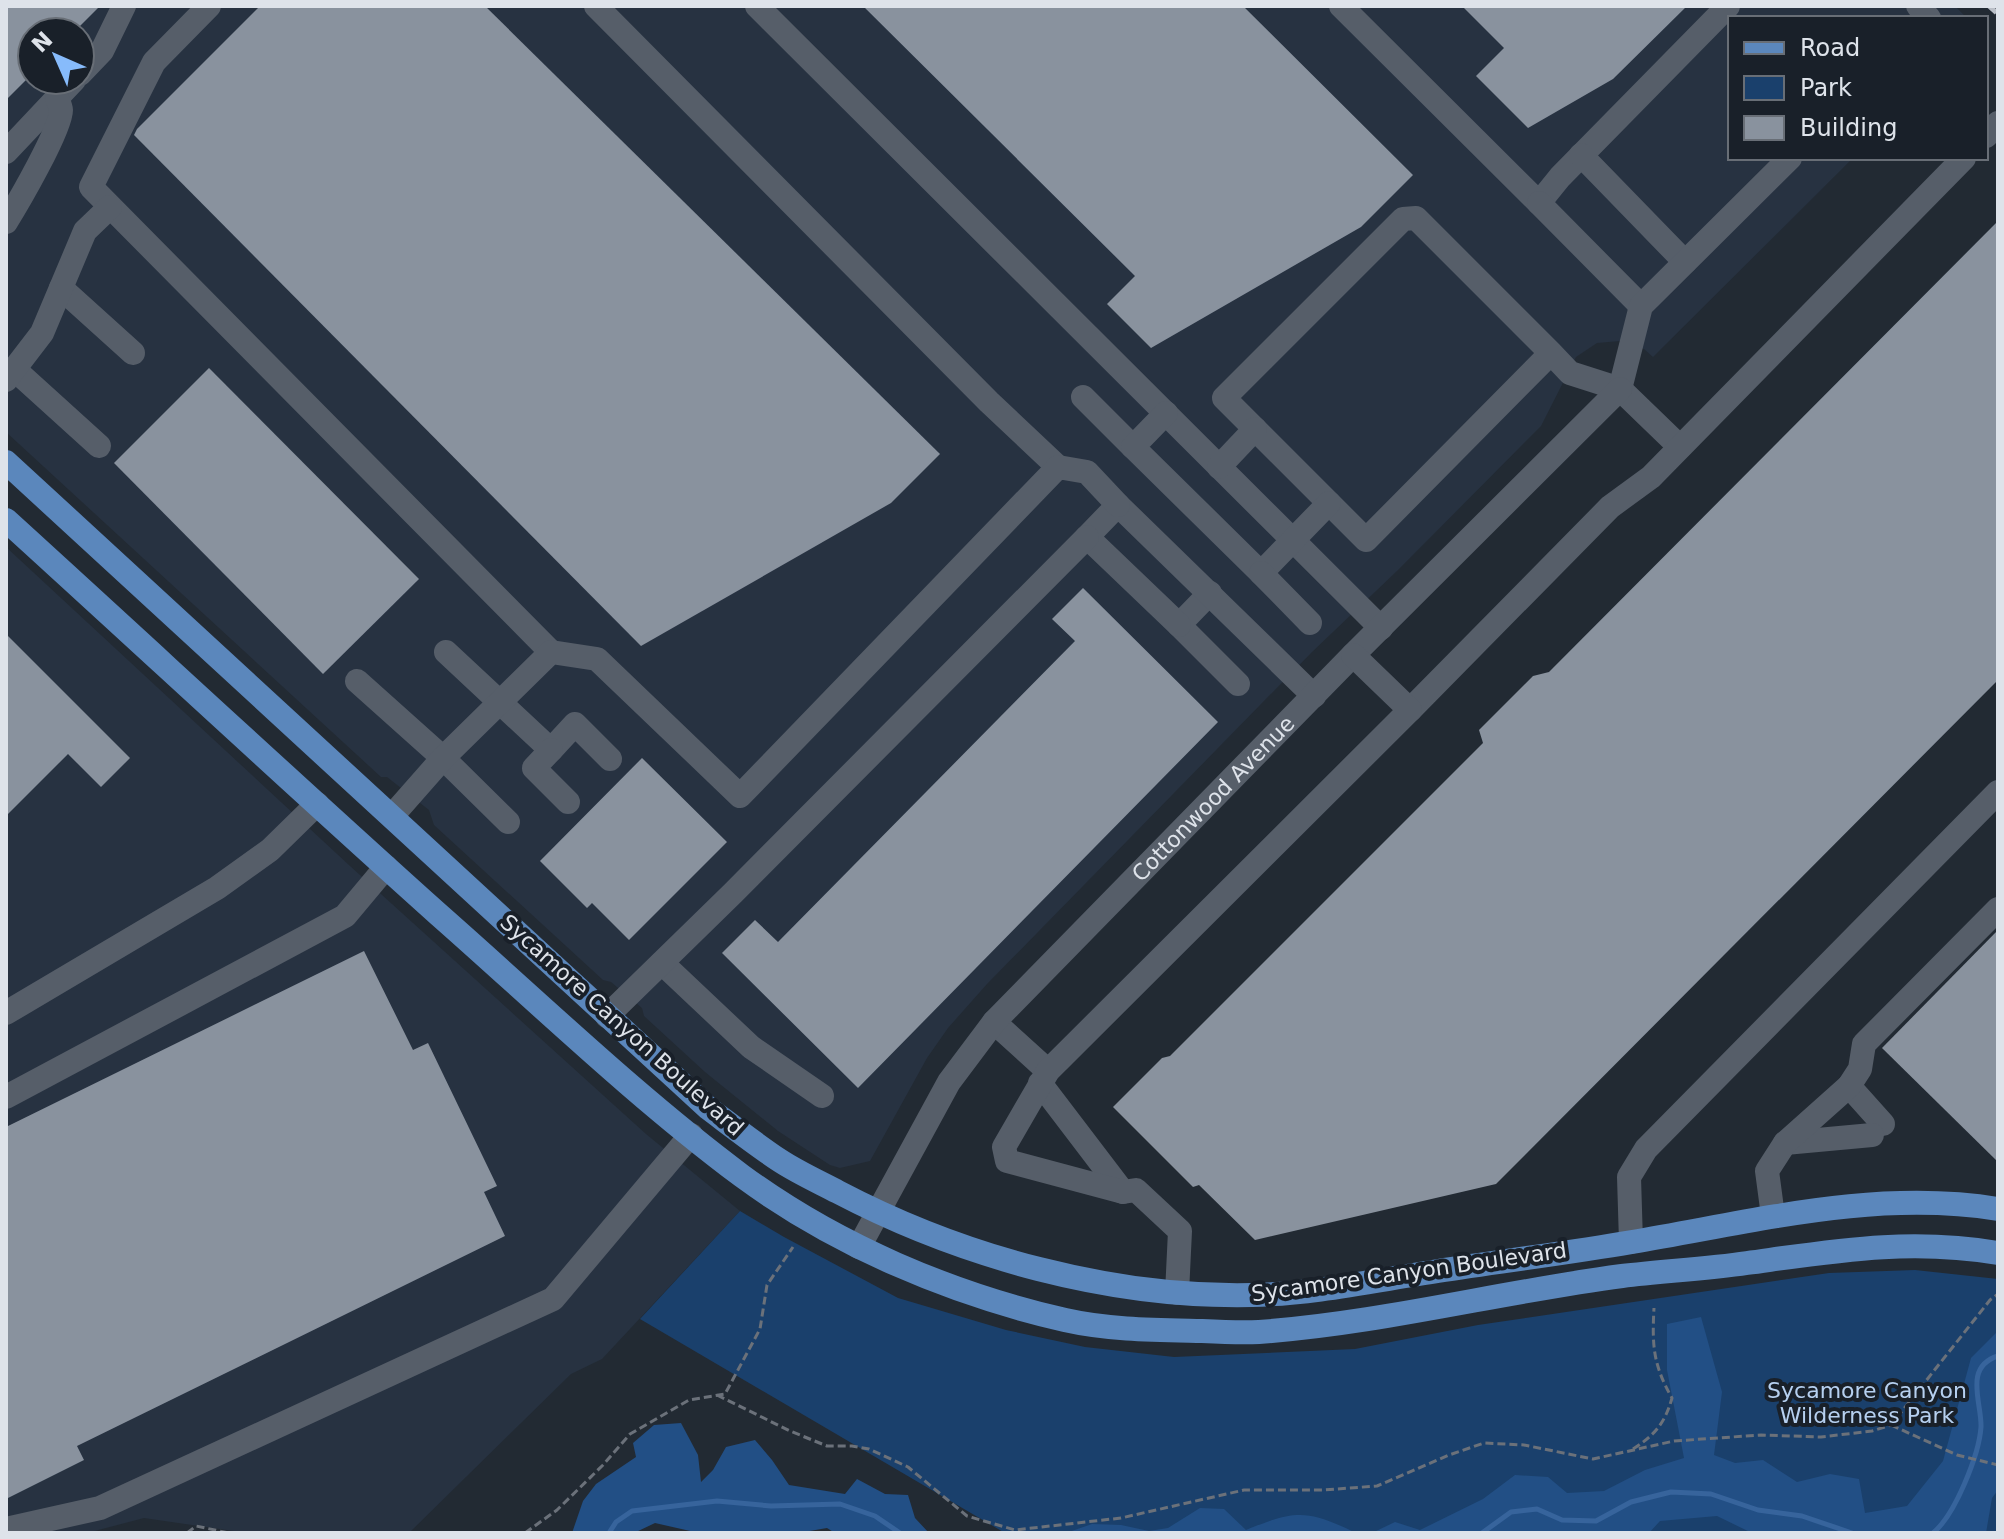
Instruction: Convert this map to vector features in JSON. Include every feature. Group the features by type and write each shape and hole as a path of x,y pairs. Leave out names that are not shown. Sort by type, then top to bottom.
{"main road":[{"name":"Sycamore Canyon Boulevard","path":"6,462 708,1108 769,1153 877,1212 976,1249 1077,1279 1177,1293 1254,1295 1631,1242 1830,1206 1901,1203 1998,1209"},
{"name":"Sycamore Canyon Boulevard","path":"6,520 386,867 691,1135 746,1179 859,1247 962,1290 1069,1321 1153,1330 1252,1332 1347,1323 1621,1276 1743,1264 1835,1249 1901,1246 1998,1253"}],"street":[{"path":"96,57 124,6"},
{"path":"209,6 154,62 91,187 551,652 597,659 740,796 1058,467"},
{"path":"596,6 989,402 1058,467 1087,472 1314,696"},
{"path":"757,6 1381,628"},
{"path":"1341,6 1641,306"},
{"path":"1539,203 1581,155 1728,6"},
{"path":"6,152 57,98 61,108 59,117 39,163 6,222"},
{"path":"1581,155 1685,262"},
{"path":"1620,389 1641,306 1788,160"},
{"path":"1177,1293 1180,1231 1136,1190 1123,1192 1007,1161 1004,1147 1044,1077 1610,507 1651,477 1962,160"},
{"path":"99,446 10,374 42,333 85,231 110,207"},
{"path":"1551,353 1366,540 1224,398 1403,219 1416,218 1551,353 1570,373 1620,389 1680,447"},
{"path":"61,288 133,353"},
{"name":"Cottonwood Avenue","path":"859,1247 949,1082 994,1022 1353,655 1620,389"},
{"path":"1083,397 1310,623"},
{"path":"1133,447 1166,413"},
{"path":"1219,467 1255,429"},
{"path":"1261,573 1329,503"},
{"path":"607,1016 1118,505"},
{"path":"1087,537 1238,684"},
{"path":"1179,625 1210,593"},
{"path":"446,652 551,750"},
{"path":"392,816 443,758 551,652"},
{"path":"1353,655 1410,710"},
{"path":"357,681 443,758 508,822"},
{"path":"568,802 534,768 575,724 610,759"},
{"path":"1631,1242 1629,1177 1646,1149 1998,792"},
{"path":"6,1013 217,888 270,850 317,804"},
{"path":"6,1097 345,916 386,867"},
{"path":"1773,1216 1767,1171 1785,1143 1849,1086 1860,1069 1864,1044 1998,909"},
{"path":"662,963 751,1047 822,1096"},
{"path":"994,1022 1044,1077 1123,1192"},
{"path":"1785,1143 1878,1130 1849,1086"},
{"path":"6,1529 100,1508 553,1299 691,1135"}],"path":[{"path":"525,1533 557,1510 630,1434 689,1400 725,1394 760,1329 767,1285 793,1247"},
{"path":"717,1395 827,1446 860,1447 895,1461 908,1467 967,1516 1015,1530 1121,1518 1244,1490 1335,1490 1377,1486 1484,1443 1524,1445 1593,1459 1674,1441 1761,1435 1821,1437 1872,1431 1891,1425 1998,1294"},
{"path":"1630,1451 1651,1438 1666,1420 1672,1398 1659,1375 1652,1343 1654,1308"},
{"path":"1891,1425 1957,1455 1998,1465"},
{"path":"187,1533 196,1526 229,1533"}],"shaded area":[{"path":"6,6 1955,6 1965,16 1728,16 1728,160 1851,160 1653,357 1644,349 1620,341 1597,343 1576,357 1541,426 1312,652 987,984 948,1028 927,1058 870,1161 840,1168 830,1165 778,1131 705,1072 644,1016 642,1008 611,982 603,980 434,825 429,810 387,777 381,777 6,432"},
{"path":"6,547 350,866 646,1134 740,1211 602,1359 571,1374 409,1533 247,1533 144,1518 87,1533 6,1533"},
{"path":"1701,1317 1722,1392 1714,1455 1735,1463 1763,1460 1797,1482 1830,1474 1859,1479 1865,1513 1907,1506 1943,1461 1971,1358 1998,1331 1998,1490 1992,1498 1986,1533 1752,1533 1717,1516 1660,1521 1649,1533 1372,1533 1395,1522 1420,1530 1483,1499 1515,1475 1548,1477 1567,1493 1604,1491 1645,1470 1684,1458 1667,1370 1667,1324"},
{"path":"681,1423 698,1455 701,1482 713,1470 726,1447 755,1440 789,1485 845,1494 857,1479 885,1494 908,1495 915,1518 929,1533 835,1533 827,1528 798,1533 699,1533 655,1523 634,1533 572,1533 583,1501 596,1484 636,1457 633,1443 654,1425"},
{"path":"1200,1508 1224,1509 1246,1530 1277,1519 1301,1515 1313,1516 1356,1533 1066,1533 1092,1524 1121,1525 1149,1531 1168,1528"}],"green space":[{"name":"Sycamore Canyon Wilderness Park","path":"740,1211 898,1298 1006,1330 1085,1347 1174,1357 1355,1349 1478,1325 1829,1273 1915,1270 1998,1279 1998,1533 1005,1533 640,1319"}],"building":[{"path":"6,6 100,6 90,16 16,16 16,90 6,100"},
{"path":"260,6 485,6 940,454 891,503 641,646 134,135"},
{"path":"863,6 1243,6 1413,175 1361,227 1151,348 1107,304 1135,276"},
{"path":"1462,6 1687,6 1613,79 1528,128 1476,76 1504,48"},
{"path":"1998,221 1998,680 1496,1184 1255,1240 1199,1185 1193,1187 1113,1107 1162,1058 1170,1056 1483,743 1479,730 1533,676 1549,672"},
{"path":"209,368 419,579 323,674 114,463"},
{"path":"1083,588 1218,722 858,1088 722,953 755,920 778,942 1075,641 1052,619"},
{"path":"6,634 130,758 101,787 68,754 6,816"},
{"path":"642,758 727,842 629,940 592,903 587,908 540,861"},
{"path":"1998,930 1998,1162 1882,1048"},
{"path":"364,951 413,1050 428,1043 497,1186 484,1192 505,1236 77,1446 84,1460 6,1499 6,1127"}],"waterway":[{"path":"1933,1533 1950,1513 1971,1468 1981,1427 1978,1377 1987,1361 1998,1356"},
{"path":"1482,1533 1511,1512 1537,1509 1562,1520 1596,1521 1631,1502 1671,1492 1711,1494 1758,1510 1802,1516 1852,1533"},
{"path":"609,1533 616,1522 632,1511 717,1501 771,1506 840,1504 875,1516 900,1533"}],"railway":[{"path":"1989,6 1998,14"}]}
